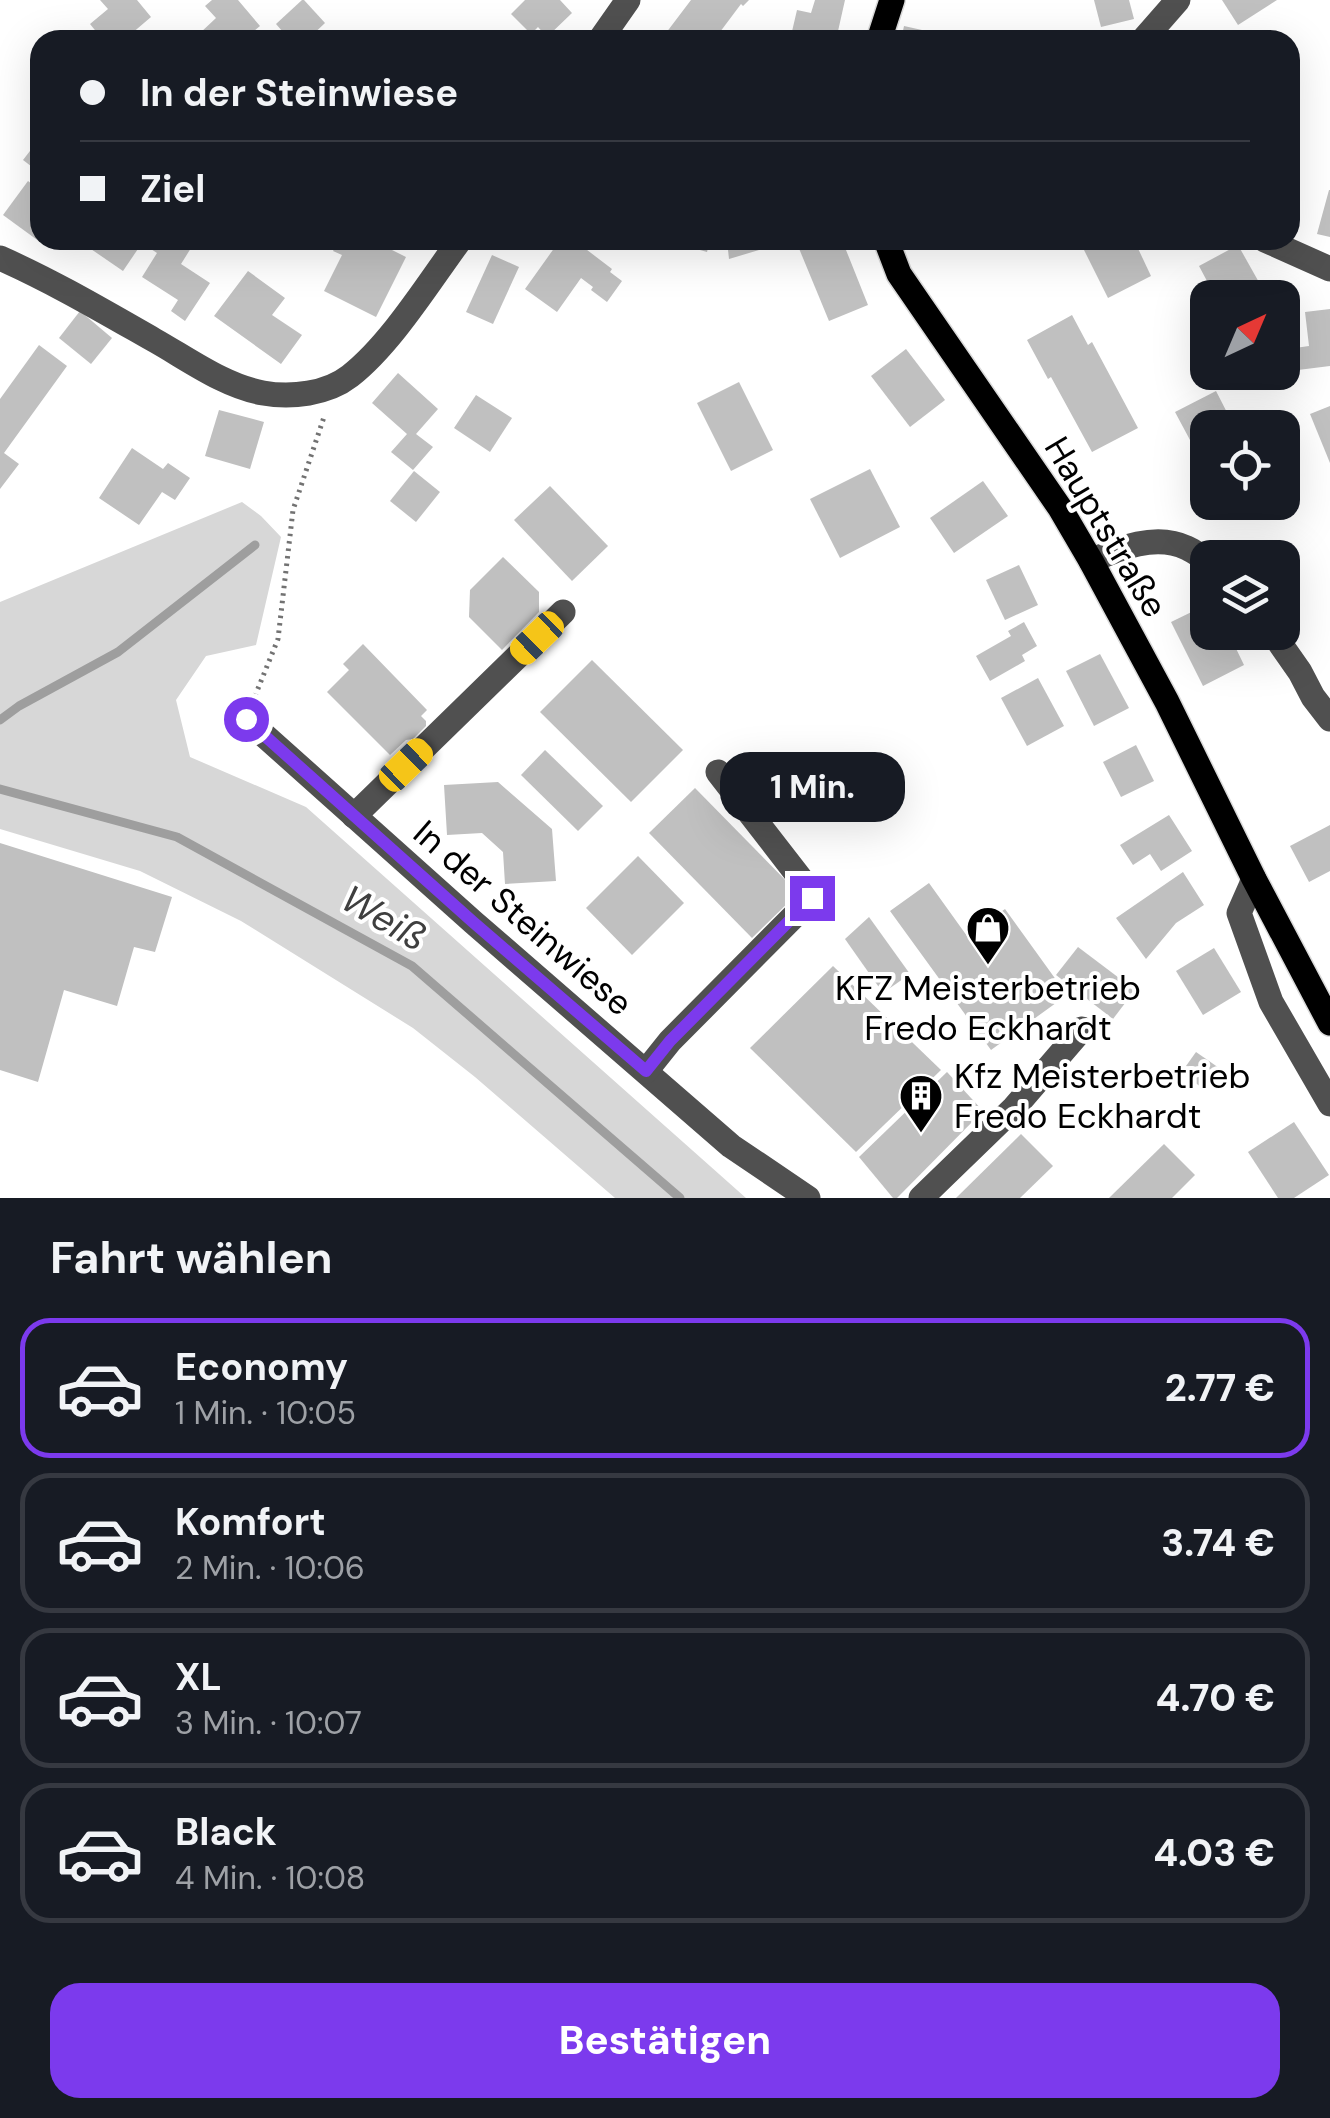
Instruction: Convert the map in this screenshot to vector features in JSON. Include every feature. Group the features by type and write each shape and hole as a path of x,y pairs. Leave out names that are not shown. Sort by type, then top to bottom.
{"main road":[{"path":"882,30 892,0"},
{"name":"Hauptstraße","path":"890,250 899,274 1060,508 1091,561 1330,1023"}],"street":[{"path":"607,30 628,0"},
{"path":"1152,30 1178,0"},
{"path":"0,258 56,284 230,384 263,393 295,395 326,389 349,377 392,331 453,250"},
{"path":"1288,250 1330,269"},
{"path":"1091,561 1121,548 1148,543 1190,550"},
{"path":"354,816 564,612"},
{"path":"1285,650 1330,719"},
{"name":"In der Steinwiese","path":"246,719 732,1146 808,1198"},
{"path":"646,1071 670,1041 812,898 808,887 718,772"},
{"path":"1254,879 1239,913 1271,1002 1330,1104"},
{"path":"921,1198 1014,1108 1082,1029"}],"path":[{"path":"246,719 278,639 293,510 324,418 326,389"}],"shaded area":[{"path":"242,502 281,537 256,645 206,656 176,700 190,757 306,807 746,1198 615,1198 413,1028 241,921 140,871 0,829 0,602"}],"building":[{"path":"100,0 137,0 151,17 136,30 95,30 90,24 108,9"},
{"path":"212,0 238,0 260,26 255,30 203,30 216,18 205,6"},
{"path":"302,0 325,23 318,30 281,30 276,24"},
{"path":"525,0 560,0 572,13 554,30 527,30 511,14"},
{"path":"691,0 749,0 741,4 722,30 668,30"},
{"path":"815,0 845,0 838,30 792,30 797,10 811,13"},
{"path":"1094,0 1129,0 1134,19 1101,27"},
{"path":"1222,0 1277,0 1238,25"},
{"path":"28,181 30,182 30,235 3,215"},
{"path":"1330,190 1330,237 1317,234"},
{"path":"92,250 137,250 123,271"},
{"path":"152,250 190,250 181,264 210,283 185,321 171,311 178,300 142,277 157,253"},
{"path":"392,250 406,257 376,317 324,291 342,255 333,251"},
{"path":"553,250 587,250 622,281 607,302 581,278 557,312 525,289"},
{"path":"728,250 759,250 729,259"},
{"path":"800,250 846,250 868,305 829,321"},
{"path":"1084,250 1139,250 1151,276 1108,298"},
{"path":"1229,250 1241,250 1258,280 1206,280 1199,266"},
{"path":"492,255 519,267 493,324 466,312"},
{"path":"248,271 285,298 272,315 302,335 281,364 214,316"},
{"path":"1330,309 1330,366 1300,370 1300,347 1309,346 1305,312"},
{"path":"80,311 112,338 91,364 59,338"},
{"path":"1072,315 1088,345 1092,342 1138,428 1092,452 1027,340"},
{"path":"39,345 67,366 4,453 19,464 0,489 0,399"},
{"path":"906,349 945,400 910,427 871,376"},
{"path":"398,373 438,409 416,434 433,447 413,470 391,452 407,434 372,403"},
{"path":"739,382 773,450 731,471 697,403"},
{"path":"1216,391 1226,410 1190,410 1190,440 1175,412"},
{"path":"476,395 512,418 490,452 454,428"},
{"path":"1330,406 1330,463 1310,414"},
{"path":"219,410 264,422 250,469 205,456"},
{"path":"132,448 163,469 168,463 190,478 175,500 162,492 139,525 99,498"},
{"path":"870,469 900,527 840,558 810,499"},
{"path":"414,471 440,492 416,522 390,501"},
{"path":"983,481 1008,516 954,553 930,518"},
{"path":"550,486 608,546 572,581 514,520"},
{"path":"503,557 539,592 539,612 502,650 469,617 470,590"},
{"path":"1019,565 1038,605 1005,620 986,580"},
{"path":"1190,613 1190,650 1237,650 1244,665 1203,686 1171,622"},
{"path":"1024,622 1037,646 1022,655 1025,661 990,681 976,656 1011,636 1008,631"},
{"path":"363,644 427,710 421,716 426,726 390,755 327,692 349,670 343,664"},
{"path":"1100,654 1129,708 1094,726 1066,671"},
{"path":"592,660 683,750 631,802 540,712"},
{"path":"1038,678 1064,726 1027,746 1001,698"},
{"path":"1136,745 1154,781 1121,797 1103,762"},
{"path":"545,750 603,806 578,831 521,775"},
{"path":"498,782 552,829 556,881 505,884 503,852 482,833 447,835 444,785"},
{"path":"695,788 798,893 752,938 649,833"},
{"path":"1169,815 1192,851 1161,871 1150,854 1133,865 1120,845"},
{"path":"1330,825 1330,871 1309,882 1290,846"},
{"path":"0,843 172,897 155,952 134,947 117,1006 64,990 38,1082 0,1070"},
{"path":"638,856 684,903 632,955 586,908"},
{"path":"1183,872 1204,905 1176,923 1146,959 1116,918"},
{"name":"KFZ Meisterbetrieb Fredo Eckhardt","path":"929,883 967,936 1005,909 1067,995 991,1050 890,911"},
{"path":"869,917 910,974 883,993 845,939"},
{"path":"1078,947 1135,990 1113,1019 1056,975"},
{"path":"1214,948 1241,992 1203,1015 1176,971"},
{"path":"833,966 941,1070 856,1152 750,1048"},
{"path":"1196,1052 1222,1070 1207,1091 1181,1073"},
{"name":"Kfz Meisterbetrieb Fredo Eckhardt","path":"947,1072 983,1111 893,1198 859,1157"},
{"path":"1294,1122 1329,1175 1294,1198 1278,1198 1248,1152"},
{"path":"1021,1134 1053,1166 1020,1198 956,1198"},
{"path":"1164,1144 1195,1175 1172,1198 1109,1198"}],"waterway":[{"path":"0,720 118,652 255,545"},
{"name":"Weiß","path":"0,789 177,837 412,966 680,1198"}],"place":[{"name":"KFZ Meisterbetrieb Fredo Eckhardt","path":"988,966"},
{"name":"Kfz Meisterbetrieb Fredo Eckhardt","path":"921,1134"}],"route":[{"path":"246,719 646,1071 670,1041 812,898"}]}
